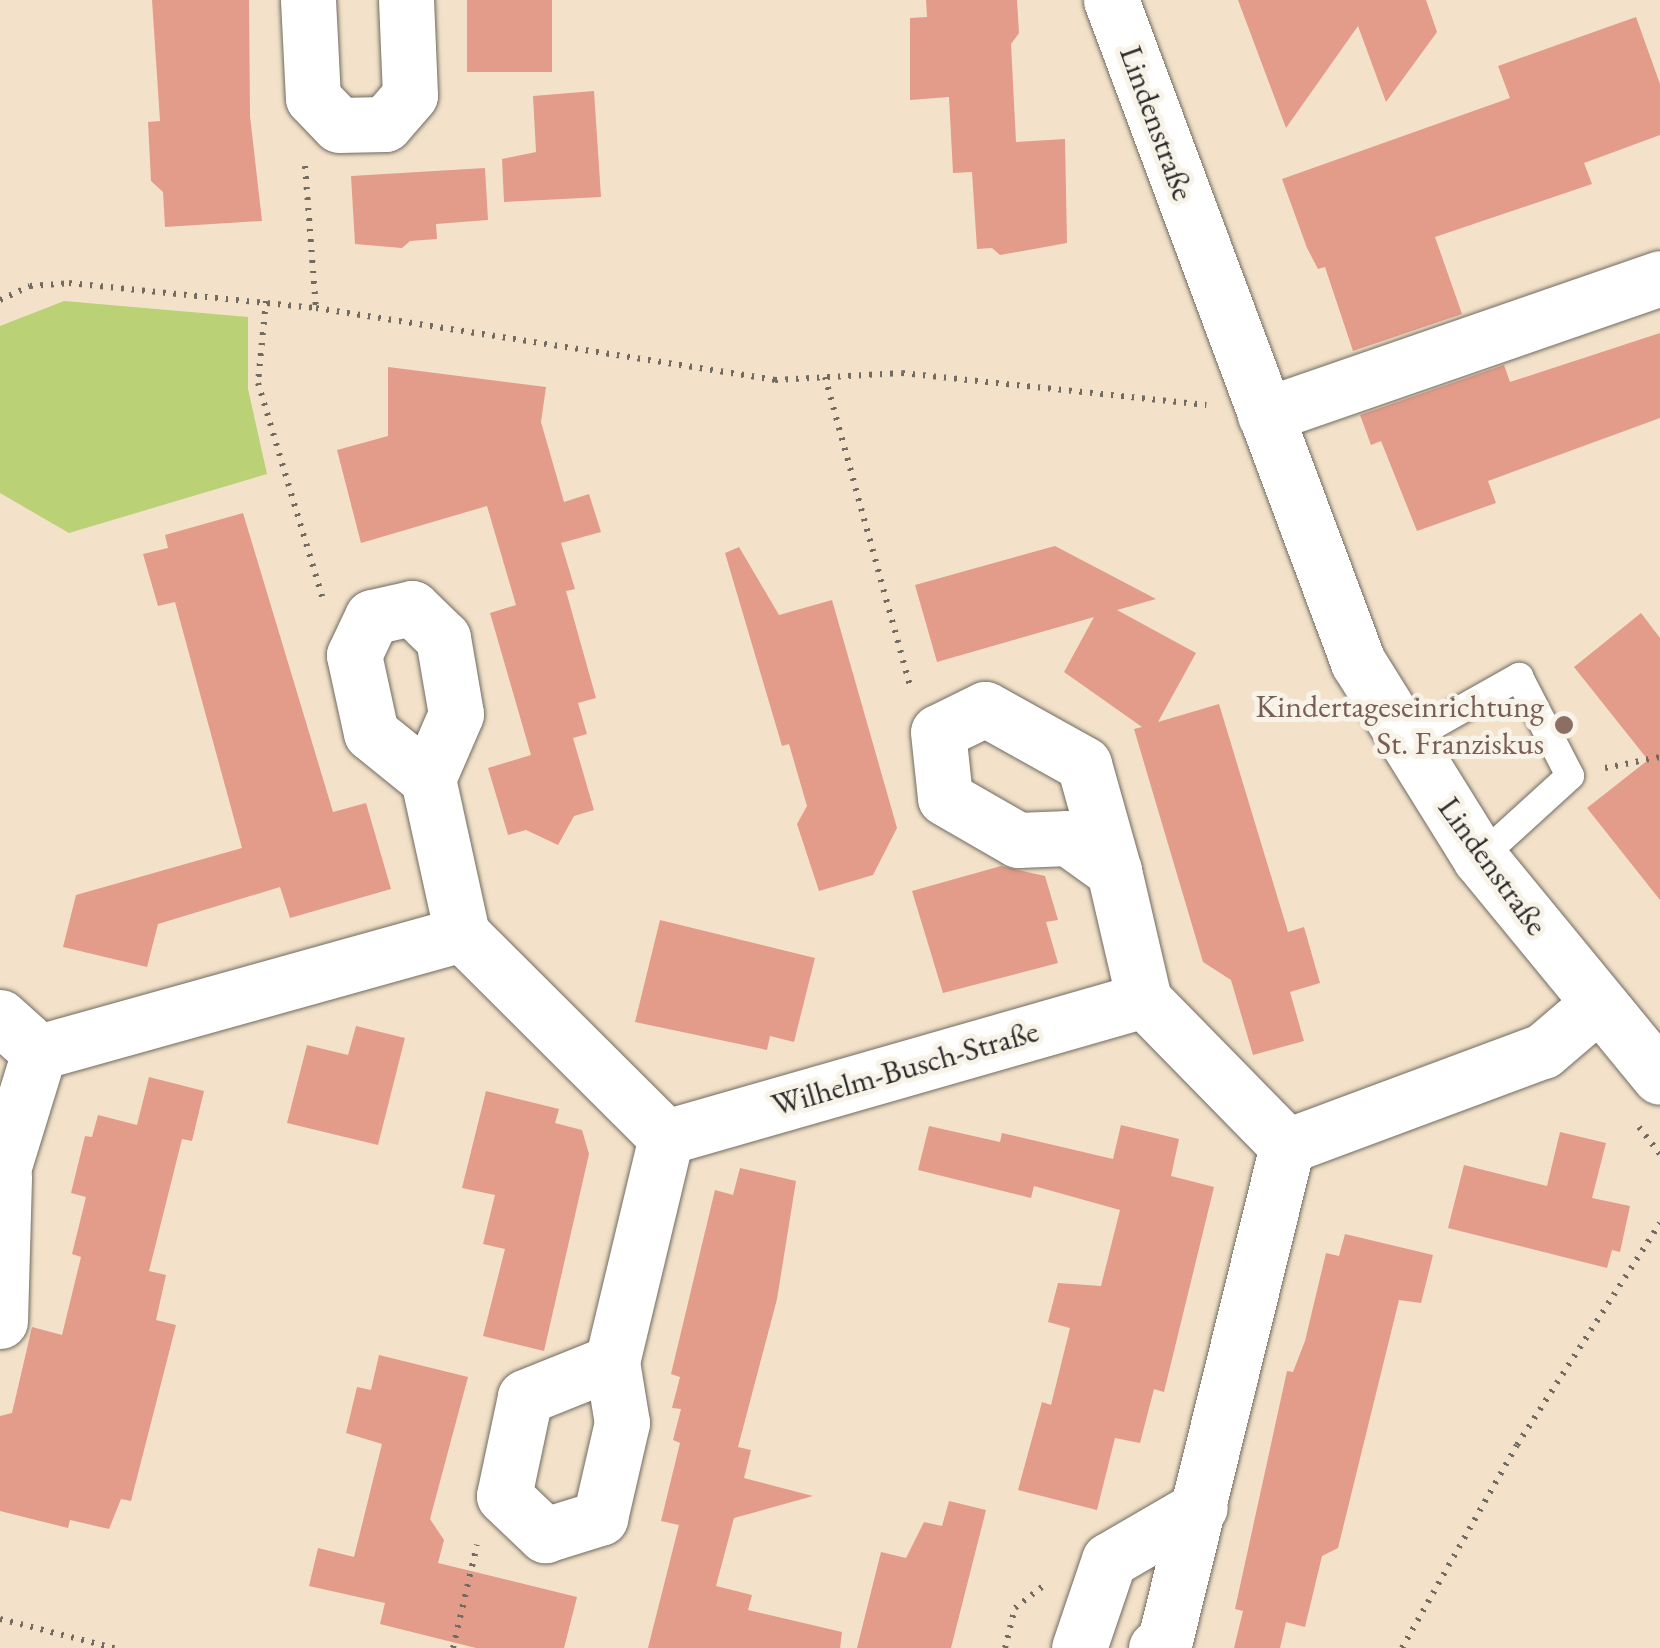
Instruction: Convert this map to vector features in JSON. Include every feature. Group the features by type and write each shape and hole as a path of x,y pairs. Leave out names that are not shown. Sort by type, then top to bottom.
{"street":[{"path":"308,0 314,98 339,124 385,124 410,95 406,0"},
{"name":"Lindenstraße","path":"1111,0 1358,662 1480,858 1660,1078"},
{"path":"1261,404 1660,278"},
{"path":"428,778 371,734 354,655 372,617 412,608 443,638 456,714 428,778 462,934 666,1136 612,1362 622,1422 600,1518 545,1535 504,1496 525,1398 612,1362"},
{"path":"1114,872 1068,838 1018,840 945,798 938,732 985,709 1084,764 1114,872 1144,1000 1286,1146"},
{"path":"0,1321 2,1177 19,1034 462,934"},
{"name":"Wilhelm-Busch-Straße","path":"666,1136 1144,1000"},
{"path":"1286,1146 1543,1051 1598,1004"},
{"path":"1156,1648 1166,1640 1286,1146"},
{"path":"1078,1648 1108,1560 1200,1507"}],"lane":[{"path":"1407,740 1519,676 1570,776 1480,858"}],"path":[{"path":"316,308 304,146 326,111"},
{"path":"0,300 30,286 68,283 266,301 775,380 902,373 1194,408 1261,404"},
{"path":"266,301 258,383 321,594 354,655"},
{"path":"825,377 916,709 938,732"},
{"path":"1570,776 1660,757"},
{"path":"1402,1648 1517,1445 1660,1223"},
{"path":"453,1648 479,1538 504,1496"},
{"path":"0,1619 114,1648"}],"green space":[{"path":"64,301 248,317 248,389 267,474 69,533 0,493 0,326"}],"building":[{"path":"152,0 249,0 250,116 262,221 165,227 163,192 151,181 148,122 160,121"},
{"path":"467,0 552,0 552,72 467,72"},
{"path":"926,0 1017,0 1019,33 1011,44 1016,142 1065,139 1067,243 1000,255 992,248 977,249 972,172 953,173 949,97 910,100 910,18 927,17"},
{"path":"1238,0 1426,0 1437,32 1386,102 1358,26 1286,128"},
{"path":"1636,17 1660,84 1660,135 1584,163 1592,184 1435,237 1462,314 1353,351 1325,267 1318,269 1307,248 1282,179 1510,98 1498,66"},
{"path":"594,91 601,197 504,202 502,159 536,152 533,96"},
{"path":"485,168 488,220 436,224 437,239 410,241 402,248 355,244 351,176"},
{"path":"1660,333 1660,418 1488,481 1496,503 1417,531 1381,441 1371,445 1360,415 1504,365 1510,382"},
{"path":"388,367 546,387 541,422 564,502 589,494 601,532 561,543 575,589 566,591 596,698 578,703 587,734 573,738 594,810 574,816 558,845 526,830 508,835 488,768 531,755 490,613 516,605 487,506 361,543 337,450 388,436"},
{"path":"243,513 333,812 366,803 391,889 290,918 280,887 158,924 147,967 63,947 76,895 242,848 175,602 158,606 143,554 168,548 165,535"},
{"path":"1055,546 1156,599 1117,610 1196,653 1158,722 1219,704 1288,932 1304,927 1320,983 1290,992 1304,1041 1253,1055 1231,980 1203,962 1134,729 1142,727 1064,672 1094,617 937,662 915,585"},
{"path":"739,547 779,615 832,600 897,828 873,875 819,891 797,824 807,806 789,744 782,746 725,553"},
{"path":"1641,613 1660,638 1660,900 1587,808 1648,760 1574,667"},
{"path":"1001,866 1045,876 1058,920 1046,922 1058,963 943,993 912,891"},
{"path":"660,920 815,958 794,1042 770,1036 767,1050 635,1022"},
{"path":"356,1026 405,1038 378,1145 287,1123 307,1045 348,1055"},
{"path":"149,1077 204,1091 192,1141 182,1139 149,1271 166,1275 156,1320 176,1325 131,1501 121,1499 109,1529 70,1520 68,1528 0,1511 0,1416 12,1413 32,1327 62,1335 81,1257 72,1254 86,1197 71,1193 85,1136 92,1137 98,1115 137,1125"},
{"path":"486,1091 559,1109 555,1123 582,1130 589,1154 544,1351 483,1336 505,1249 483,1244 495,1195 462,1188"},
{"path":"1121,1125 1179,1139 1171,1176 1214,1187 1164,1392 1154,1389 1140,1443 1115,1438 1097,1510 1018,1490 1042,1402 1051,1405 1070,1328 1048,1322 1058,1283 1101,1286 1120,1210 1034,1186 1031,1198 918,1170 929,1126 1000,1142 1002,1133 1113,1159"},
{"path":"1560,1132 1606,1143 1592,1198 1630,1206 1620,1252 1612,1250 1607,1268 1448,1228 1464,1165 1547,1186"},
{"path":"740,1168 796,1181 777,1299 738,1447 751,1450 744,1478 813,1496 734,1518 716,1586 752,1595 748,1610 842,1632 840,1648 648,1648 679,1525 661,1521 680,1443 673,1440 681,1409 672,1408 680,1377 671,1374 715,1190 733,1195"},
{"path":"1345,1234 1433,1255 1421,1303 1399,1300 1338,1548 1322,1556 1305,1627 1286,1622 1280,1648 1234,1648 1243,1611 1235,1609 1287,1371 1293,1372 1305,1341 1326,1253 1339,1256"},
{"path":"379,1355 468,1377 430,1519 444,1540 438,1563 577,1597 564,1648 476,1648 380,1624 385,1603 309,1586 318,1548 354,1557 382,1444 346,1433 357,1387 371,1390"},
{"path":"949,1501 986,1510 951,1648 857,1648 881,1552 906,1558 924,1522 942,1526"}],"place":[{"name":"Kindertageseinrichtung St. Franziskus","path":"1564,725"}]}
